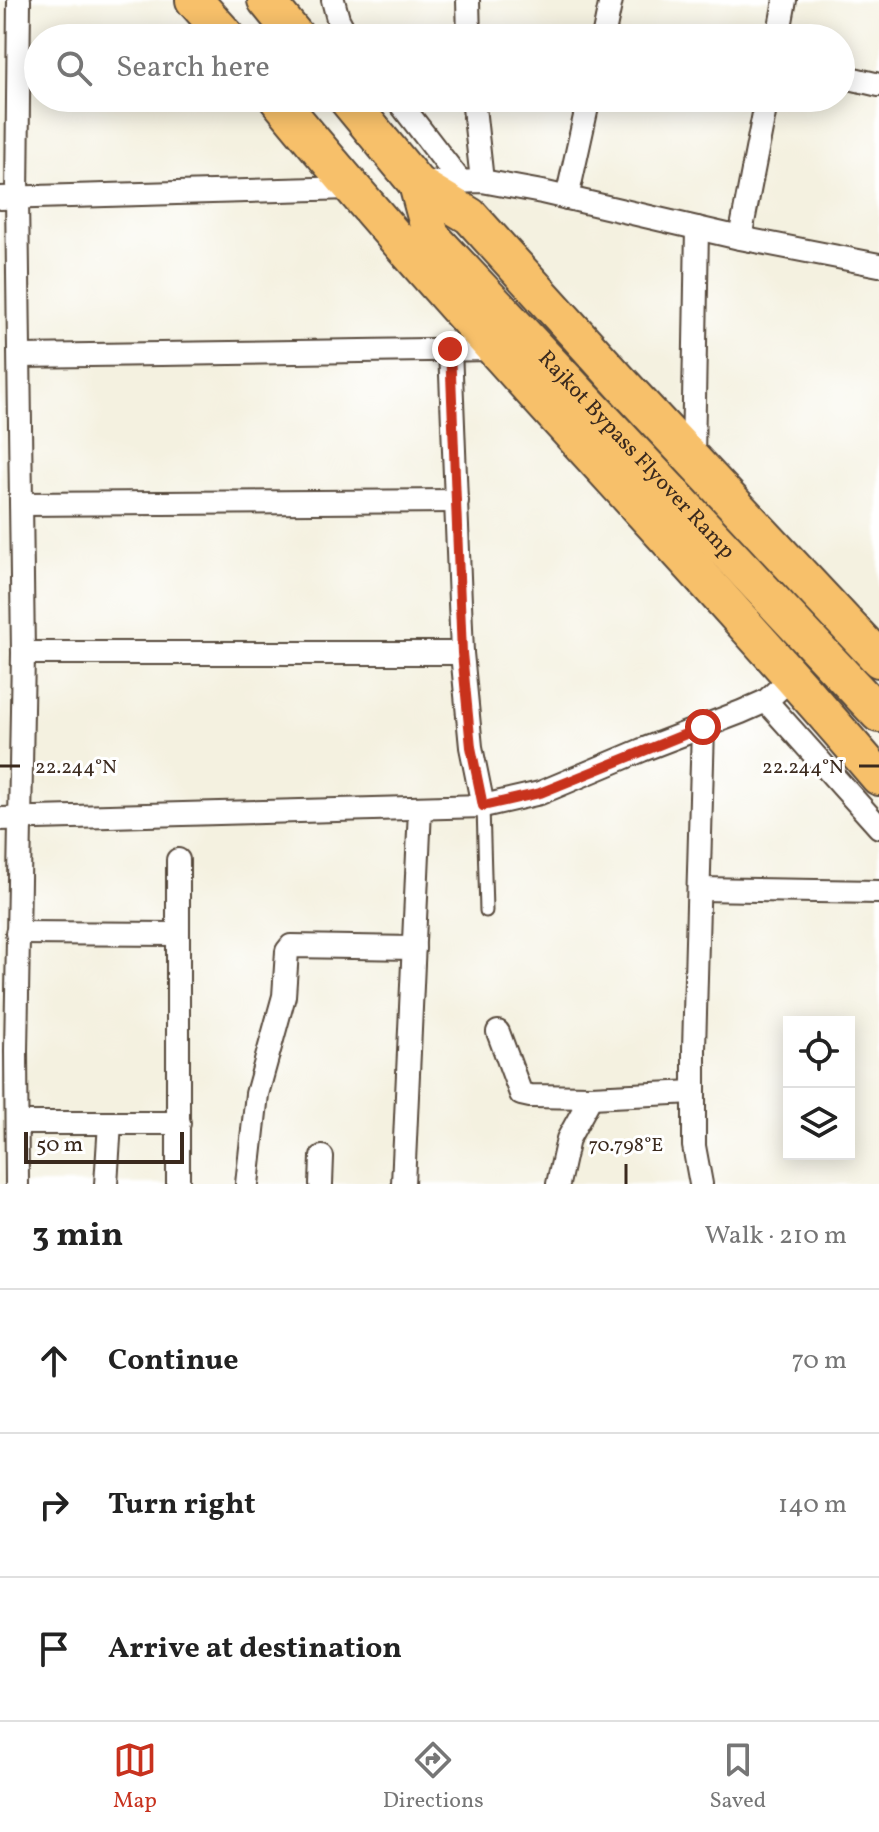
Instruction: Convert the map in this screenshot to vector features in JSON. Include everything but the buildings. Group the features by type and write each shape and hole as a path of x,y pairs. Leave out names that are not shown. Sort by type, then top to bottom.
{"highway":[{"path":"194,0 215,24"},
{"path":"266,0 286,24"},
{"path":"289,112 493,349 793,676 879,777"},
{"path":"358,112 417,184 470,216 879,659"},
{"name":"Rajkot Bypass Flyover Ramp","path":"417,184 431,236 879,714"}],"street":[{"path":"17,1184 17,1123 8,1051 17,933 10,906 10,750 23,653 11,531 22,504 21,356 9,198 19,0"},
{"path":"333,0 341,24"},
{"path":"468,0 469,24"},
{"path":"606,24 611,0"},
{"path":"781,24 785,0"},
{"path":"855,79 879,85"},
{"path":"409,112 471,181"},
{"path":"471,181 473,112"},
{"path":"567,198 586,112"},
{"path":"740,238 764,112"},
{"path":"417,184 471,181 567,198 740,238 879,265"},
{"path":"9,198 351,188"},
{"path":"693,459 697,228"},
{"path":"450,349 462,653 471,747 483,806"},
{"path":"21,356 493,349"},
{"path":"22,504 457,501"},
{"path":"23,653 462,653"},
{"path":"10,818 483,806 540,793 766,701 793,676"},
{"path":"766,701 879,827"},
{"path":"701,1184 694,1146 694,1092 703,727"},
{"path":"403,1184 420,809"},
{"path":"178,860 178,1184"},
{"path":"699,889 879,892"},
{"path":"17,933 177,934"},
{"path":"247,1184 257,1094 280,1016 287,951 291,946 414,948"},
{"path":"498,1032 521,1094 591,1097 694,1092"},
{"path":"558,1184 568,1139 591,1097"},
{"path":"17,1123 179,1123"},
{"path":"106,1184 110,1123"},
{"path":"321,1184 322,1157"}],"lane":[{"path":"483,806 486,911"}],"route":[{"path":"450,349 462,653 471,747 483,806 540,793 703,727"}]}
